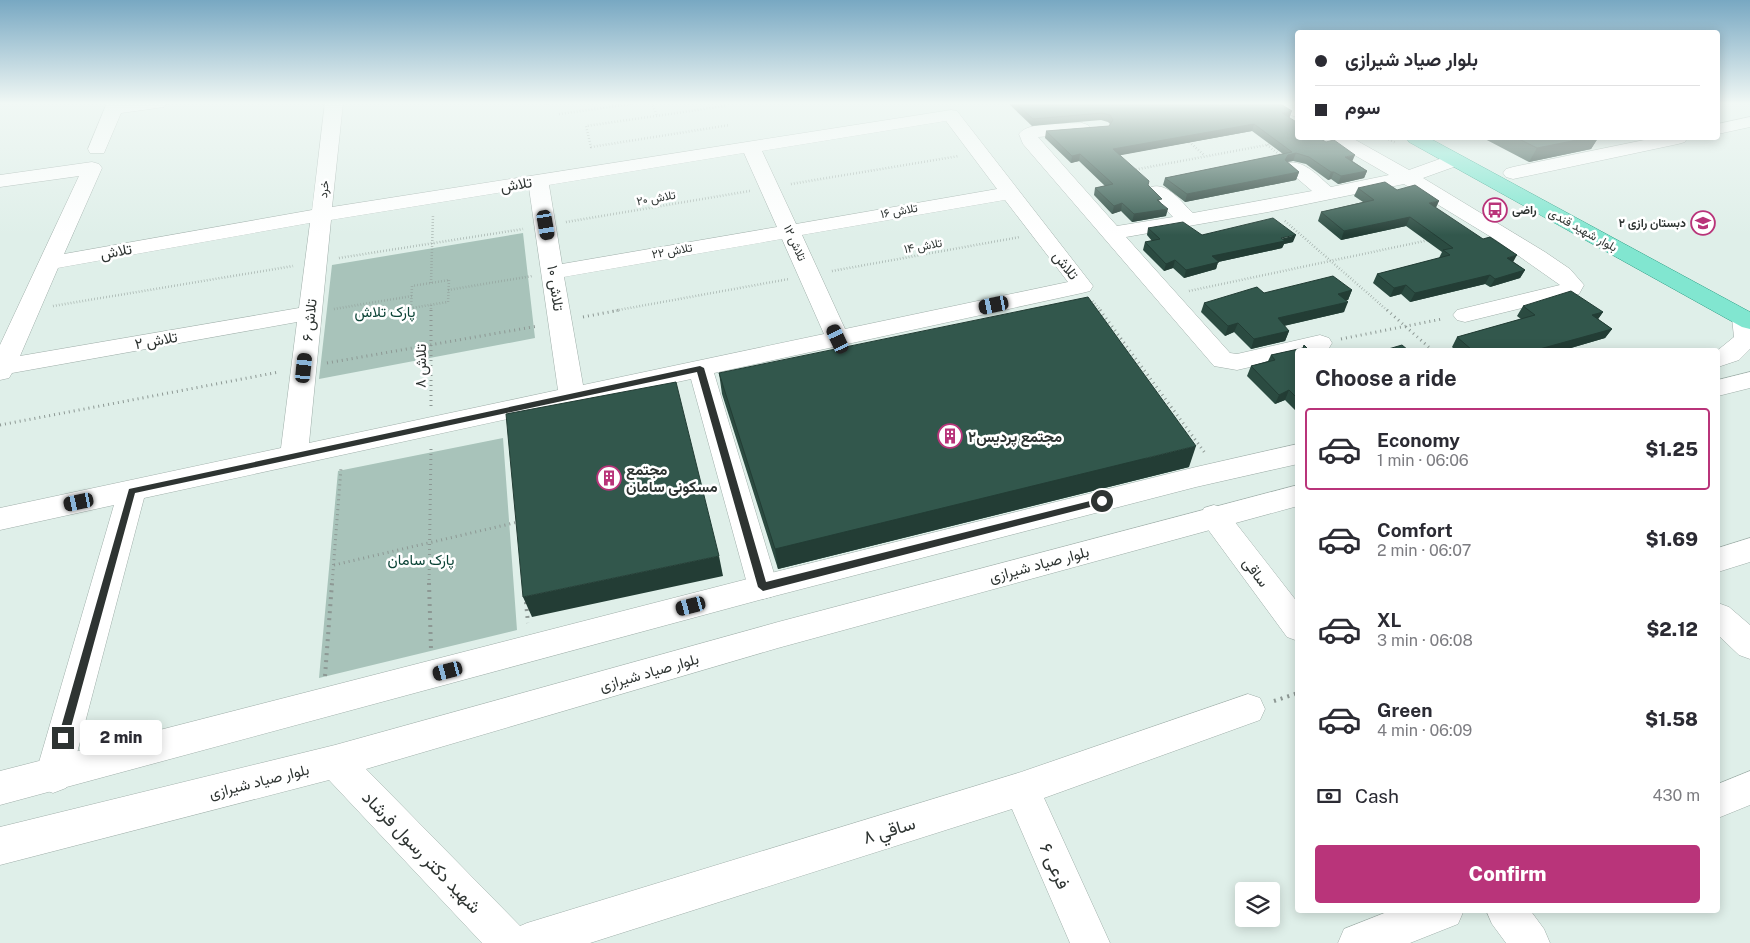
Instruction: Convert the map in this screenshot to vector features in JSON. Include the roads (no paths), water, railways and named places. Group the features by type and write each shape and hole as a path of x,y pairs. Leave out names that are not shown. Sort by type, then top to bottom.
{"main road":[{"name":"بلوار شهید قندی","path":"1432,147 1748,314"},
{"name":"بلوار شهید قندی","path":"1465,147 1513,173 1748,314"}],"street":[{"path":"1,369 98,147"},
{"name":"خرد","path":"321,215 329,147"},
{"name":"تلاش","path":"49,263 321,215 751,147"},
{"name":"تلاش ۱۲","path":"751,147 838,339"},
{"name":"تلاش","path":"0,519 1082,286 1008,193 975,147"},
{"path":"1036,147 1110,234 1218,355 1231,362 1295,348"},
{"path":"1355,147 1550,265 1572,281 1571,289 1465,314"},
{"path":"1513,173 1636,147"},
{"path":"0,180 94,158"},
{"path":"1110,234 1328,194 1407,177 1455,160"},
{"path":"1294,166 1328,194"},
{"name":"تلاش ۱۰","path":"538,180 554,272 572,396"},
{"path":"1158,191 1188,220"},
{"name":"تلاش ۱۶","path":"789,230 1008,193"},
{"name":"تلاش ۶","path":"294,456 321,215"},
{"name":"تلاش ۲۲","path":"554,272 789,230"},
{"name":"تلاش ۲","path":"1,369 310,314"},
{"path":"1733,357 1746,338 1748,314"},
{"path":"1297,348 1320,343"},
{"path":"700,368 763,587"},
{"path":"1720,388 1750,380"},
{"path":"0,788 53,776 763,587 1219,471 1295,455"},
{"path":"53,776 132,491"},
{"name":"بلوار صیاد شیرازی","path":"0,846 335,762 778,635 1214,516 1295,496"},
{"name":"ساقی","path":"1214,516 1295,624"},
{"path":"1720,559 1750,550"},
{"path":"1720,618 1750,645"},
{"name":"ساقي ۸","path":"527,943 1021,789 1248,709"},
{"name":"شهید دکتر رسول فرشاد","path":"335,762 509,943"},
{"path":"1720,800 1750,788"},
{"name":"فرعی ۶","path":"1021,789 1090,943"},
{"path":"1358,943 1436,913"},
{"path":"1508,913 1530,943"}],"place":[{"name":"راضی","path":"1495,210"},
{"name":"دبستان رازی ۲","path":"1703,223"},
{"name":"مجتمع پردیس۲","path":"950,436"},
{"name":"مجتمع مسکونی سامان","path":"609,478"}],"park label":[{"name":"پارک تلاش","path":"385,311"},
{"name":"پارک سامان","path":"421,559"}]}
